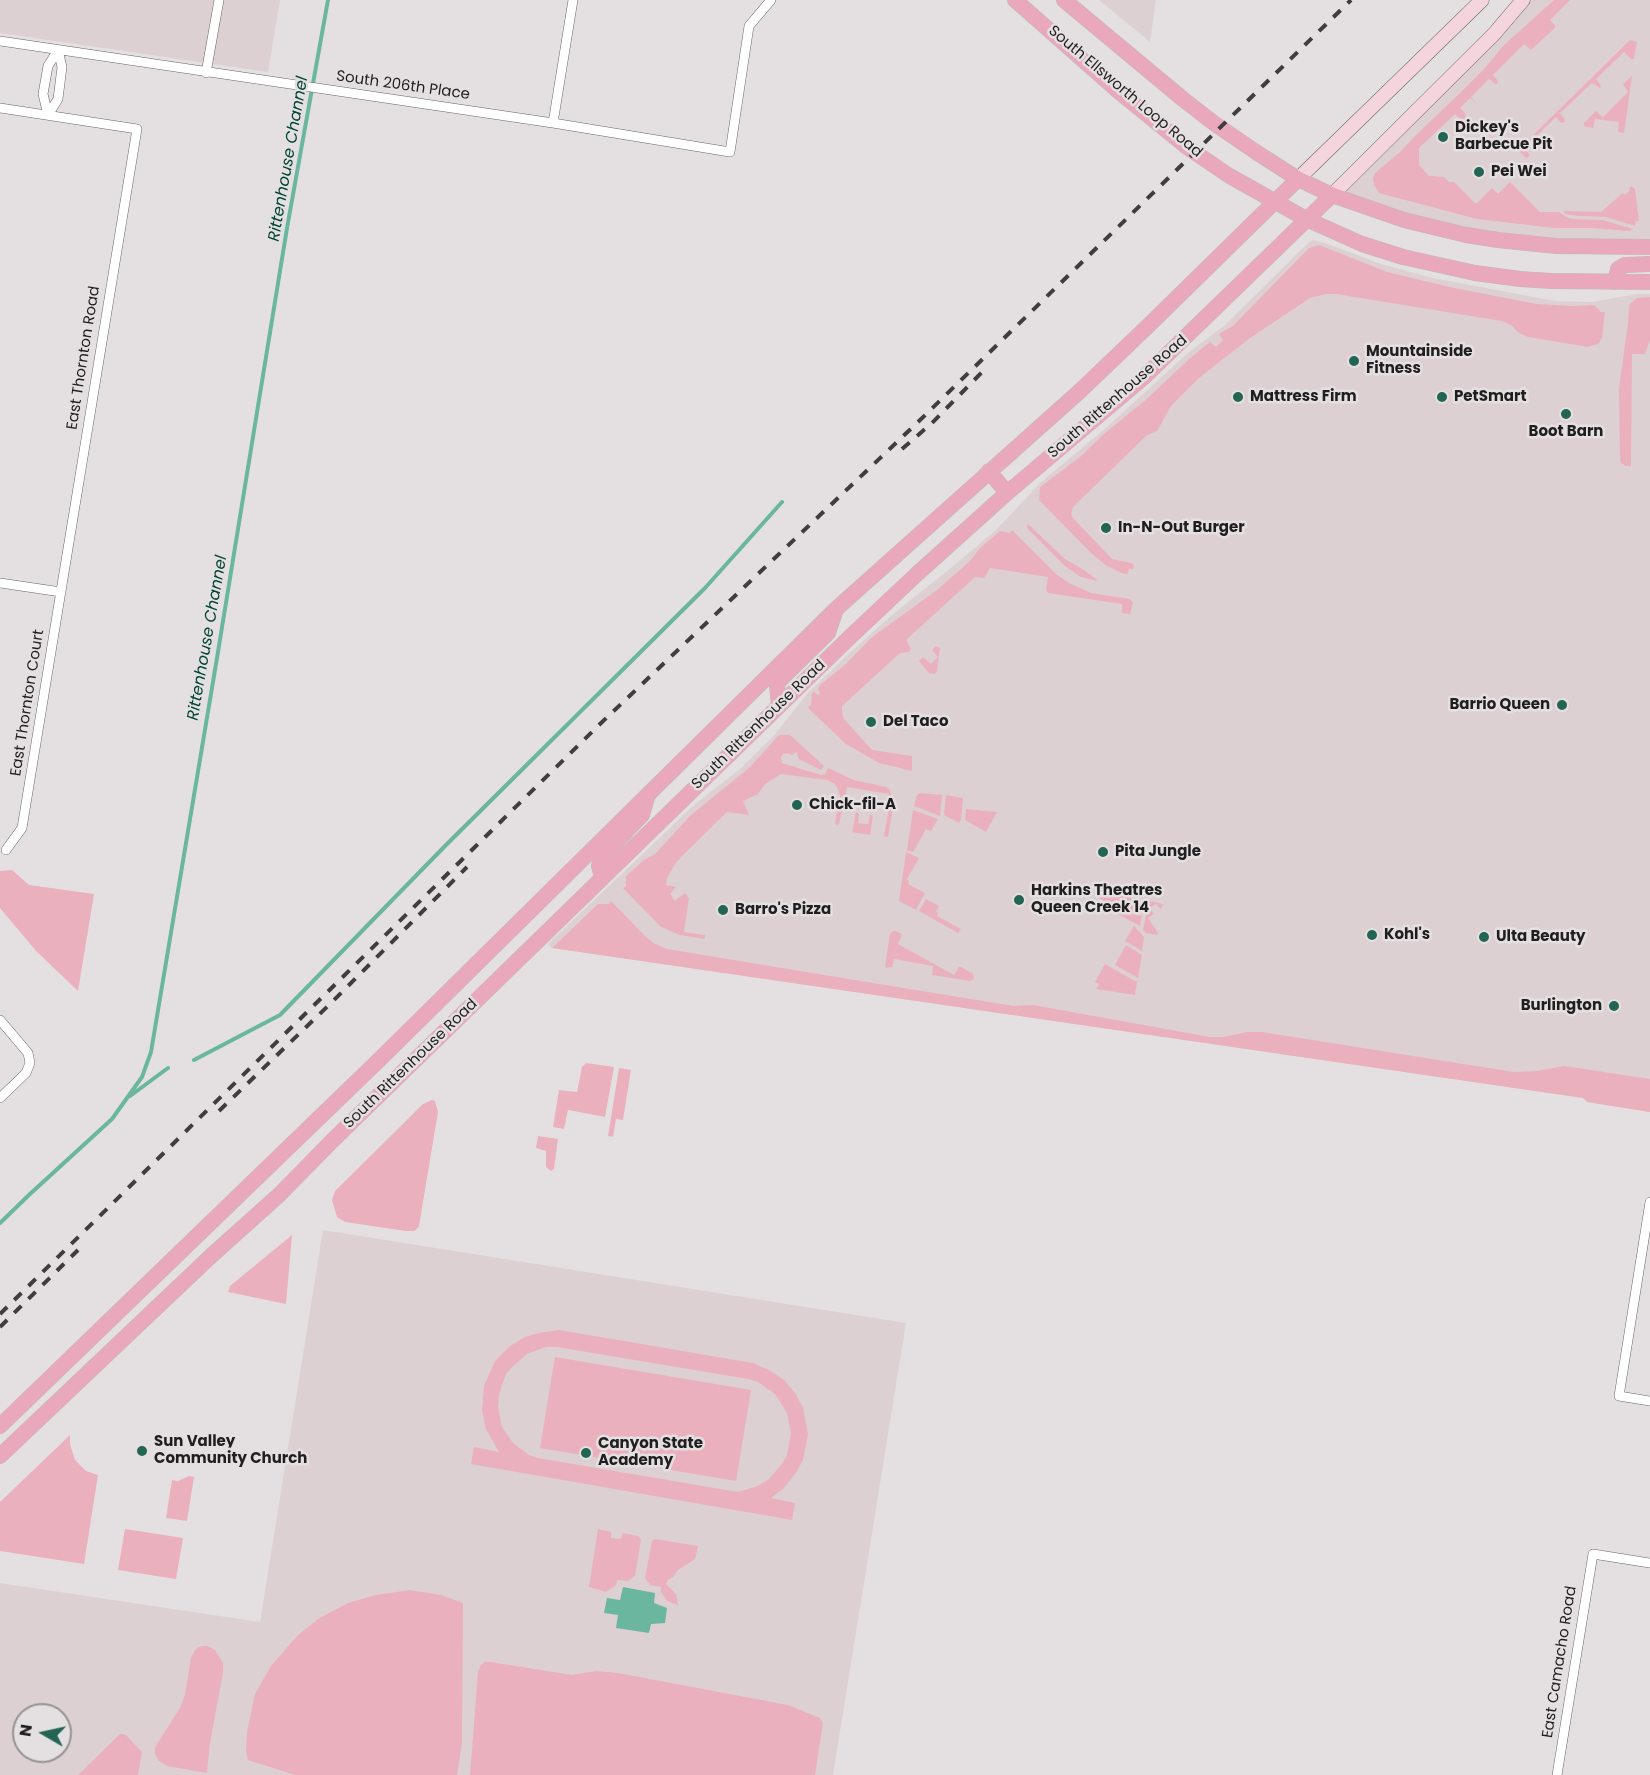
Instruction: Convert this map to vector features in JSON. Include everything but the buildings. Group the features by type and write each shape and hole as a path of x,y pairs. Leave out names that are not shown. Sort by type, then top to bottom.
{"main road":[{"name":"South Ellsworth Loop Road","path":"1015,0 1117,90 1179,140 1228,175 1306,219 1378,249 1450,268 1520,279 1650,282"},
{"name":"South Ellsworth Loop Road","path":"1064,0 1215,124 1298,178 1332,195 1404,220 1466,235 1556,246 1650,247"},
{"name":"South Rittenhouse Road","path":"0,1426 264,1172 836,609 1114,358 1482,0"},
{"name":"South Rittenhouse Road","path":"0,1456 283,1191 602,877 918,573 1007,493 1143,378 1494,34 1523,0"},
{"path":"1615,282 1618,269 1625,266 1650,264"},
{"path":"988,471 1007,493"},
{"path":"779,705 777,686 779,681 828,633 836,609"},
{"path":"602,877 599,866 601,858 642,815 648,794"},
{"path":"264,1172 283,1191"}],"street":[{"path":"206,73 219,0"},
{"path":"553,123 573,0"},
{"name":"South 206th Place","path":"0,41 553,123 730,152 749,26 771,0"},
{"path":"48,116 43,94 48,66 58,50"},
{"path":"48,116 57,99 59,88 62,67 58,50"},
{"path":"0,108 48,116"},
{"name":"East Thornton Road","path":"48,116 137,129 61,592"},
{"path":"0,583 61,592"},
{"name":"East Thornton Court","path":"6,850 22,828 61,592"},
{"path":"0,1020 28,1053 30,1063 26,1073 0,1098"},
{"path":"1650,1202 1619,1396 1650,1401"},
{"name":"East Camacho Road","path":"1557,1775 1593,1554 1650,1563"}],"shaded area":[{"path":"0,0 280,0 268,72 0,33"},
{"path":"1099,0 1156,0 1150,42"},
{"path":"1523,0 1650,0 1650,247 1498,240 1332,195"},
{"path":"1554,0 1570,0 1550,20 1555,28 1531,50 1524,44 1493,75 1498,81 1497,84 1489,79 1471,97 1477,104 1470,98 1460,108 1470,122 1467,126 1455,114 1419,148 1419,165 1429,176 1444,177 1449,182 1454,182 1475,203 1492,188 1498,194 1510,182 1540,212 1559,212 1573,219 1603,220 1633,229 1629,231 1554,228 1477,219 1379,193 1374,185 1375,173 1400,152 1459,94 1503,46"},
{"path":"1630,40 1637,42 1634,59 1624,52 1596,79 1600,88 1592,83 1560,113 1565,122 1561,123 1556,117 1524,148 1529,154 1526,158 1518,150"},
{"path":"1632,76 1624,133 1618,132 1619,122 1595,119 1593,128 1584,126 1584,123 1596,111 1603,117 1628,92 1623,84"},
{"path":"1632,186 1635,189 1639,221 1636,221 1635,226 1606,217 1578,216 1566,214 1563,211 1601,212 1623,193 1625,195"},
{"path":"1313,240 1381,264 1433,278 1555,301 1592,302 1636,294 1650,294 1650,1112 1587,1102 1583,1098 552,948 548,944 695,804 740,769 776,733 807,694 845,657 893,614 997,529 1040,483 1107,427 1190,351 1224,326"},
{"path":"1319,245 1387,272 1454,288 1537,304 1594,305 1601,312 1605,312 1602,338 1598,344 1588,347 1528,337 1502,321 1336,294 1310,298 1250,338 1199,378 1171,406 1157,431 1147,435 1073,507 1071,514 1073,518 1112,559 1134,565 1127,574 1107,566 1092,554 1039,500 1040,487 1080,457 1210,342 1216,347 1223,340 1220,333 1233,326 1309,248"},
{"path":"1650,297 1650,340 1645,354 1632,354 1631,466 1626,466 1621,463 1620,459 1619,388 1629,305 1637,298"},
{"path":"1028,524 1065,559 1097,581 1081,577 1066,567 1027,528"},
{"path":"1012,530 1056,574 1069,583 1091,593 1130,599 1133,603 1130,614 1122,613 1122,604 1048,593 1046,590 1048,577 990,568 984,578 975,577 906,640 911,649 909,652 900,653 842,706 844,719 872,750 912,756 912,771 879,763 846,744 809,709 812,693 819,695 820,685 847,663 871,638 937,590 1000,531 1010,533"},
{"path":"936,646 940,648 937,671 934,674 929,673 919,661 923,657 931,664 938,657 932,650"},
{"path":"779,735 790,735 824,766 821,770 799,759 796,752 792,755 783,754 782,763 821,775 825,774 828,768 854,780 886,787 890,790 891,796 895,796 888,837 884,836 890,803 888,802 889,794 847,787 837,825 835,823 840,796 835,784 827,780 781,774 765,784 758,794 743,801 749,815 727,812 683,855 667,878 666,885 676,887 670,894 675,901 685,893 689,898 684,932 705,935 705,939 680,935 661,927 623,888 626,886 626,876 644,860 655,854 691,815 749,768"},
{"path":"919,793 942,795 940,816 914,806"},
{"path":"946,795 963,798 959,823 944,815"},
{"path":"966,809 997,812 986,832 965,820"},
{"path":"913,810 938,819 931,831 926,829 913,852 907,850"},
{"path":"856,812 859,814 858,823 868,824 870,815 873,815 870,835 852,832"},
{"path":"906,852 919,858 907,879 908,884 925,893 916,910 899,901"},
{"path":"12,870 29,885 94,894 78,991 36,951 0,908 0,871"},
{"path":"1104,883 1136,901 1134,914 1142,916 1140,926 1114,912 1116,908 1096,896"},
{"path":"926,899 939,906 936,911 937,916 961,929 958,933 919,911"},
{"path":"611,901 646,937 667,949 1013,1006 1033,1005 1210,1037 1262,1032 1514,1072 1564,1066 1650,1079 1650,1112 1587,1102 1583,1098 552,948 598,904 609,904"},
{"path":"1149,901 1163,904 1161,909 1156,904 1150,908 1154,914 1148,918 1158,933 1157,935 1146,933 1143,930"},
{"path":"1134,926 1144,937 1142,951 1125,941"},
{"path":"893,931 902,934 898,944 954,975 961,967 973,974 974,979 970,981 932,975 933,966 894,959 892,967 886,968 890,934"},
{"path":"1126,945 1142,955 1138,978 1115,965"},
{"path":"1105,964 1137,982 1135,995 1096,989 1099,984 1095,982"},
{"path":"586,1063 614,1067 605,1117 568,1110 564,1129 553,1127 559,1090 577,1092 582,1067"},
{"path":"619,1068 631,1070 623,1120 616,1119 613,1137 608,1136"},
{"path":"435,1101 438,1112 417,1229 406,1231 345,1222 337,1217 332,1200 335,1191 423,1104"},
{"path":"538,1136 558,1139 554,1169 551,1171 546,1167 546,1151 536,1148"},
{"name":"Canyon State Academy","path":"323,1230 906,1323 833,1775 0,1775 0,1583 260,1622"},
{"path":"292,1235 286,1304 228,1292 230,1286"},
{"path":"559,1330 753,1363 784,1380 796,1394 803,1408 808,1434 803,1460 797,1471 784,1488 771,1498 795,1503 792,1520 471,1464 474,1447 499,1452 486,1429 482,1411 484,1386 495,1361 510,1346 525,1337","holes":["546,1347 758,1382 775,1394 787,1413 791,1433 787,1455 768,1480 758,1486 738,1492 529,1455 513,1443 502,1427 498,1407 499,1394 506,1374 527,1354"]},
{"path":"555,1357 751,1390 736,1481 540,1448"},
{"path":"70,1435 75,1460 86,1471 98,1475 84,1564 0,1551 0,1502"},
{"path":"189,1476 194,1477 187,1521 166,1518 172,1480 178,1481"},
{"path":"125,1529 183,1538 176,1579 118,1570"},
{"path":"598,1529 611,1532 611,1538 621,1539 623,1533 638,1536 641,1540 635,1576 628,1581 617,1580 616,1585 606,1592 589,1587"},
{"path":"655,1539 698,1546 695,1559 678,1570 666,1584 676,1594 678,1605 667,1601 661,1592 661,1587 650,1585 645,1578 652,1541"},
{"path":"623,1587 655,1593 654,1603 667,1608 665,1623 651,1624 649,1633 616,1628 618,1615 604,1613 607,1598 620,1600"},
{"path":"410,1590 441,1595 463,1603 462,1743 457,1775 295,1775 248,1760 247,1732 255,1694 271,1666 297,1636 318,1619 348,1603 376,1595"},
{"path":"203,1646 215,1650 223,1663 207,1773 167,1766 158,1760 155,1754 155,1748 180,1708 185,1695 191,1658 198,1647"},
{"path":"485,1662 572,1675 596,1671 618,1673 788,1705 820,1718 823,1723 815,1775 470,1775 478,1672"},
{"path":"120,1734 126,1735 142,1752 138,1775 78,1775"}],"waterway":[{"name":"Rittenhouse Channel","path":"0,1223 112,1119 142,1077 151,1052 287,228 328,0"},
{"path":"194,1060 280,1015 445,846 705,588 782,502"},
{"path":"130,1096 168,1068"}],"railway":[{"path":"0,1314 600,724 917,423 1351,0"},
{"path":"902,449 932,423 988,366"},
{"path":"219,1111 467,867"},
{"path":"0,1327 78,1250"}],"place":[{"name":"Dickey's Barbecue Pit","path":"1443,137"},
{"name":"Pei Wei","path":"1479,172"},
{"name":"Mountainside Fitness","path":"1354,361"},
{"name":"Mattress Firm","path":"1238,397"},
{"name":"PetSmart","path":"1442,397"},
{"name":"Boot Barn","path":"1566,414"},
{"name":"In-N-Out Burger","path":"1106,528"},
{"name":"Barrio Queen","path":"1562,705"},
{"name":"Del Taco","path":"871,722"},
{"name":"Chick-fil-A","path":"797,805"},
{"name":"Pita Jungle","path":"1103,852"},
{"name":"Harkins Theatres Queen Creek 14","path":"1019,900"},
{"name":"Barro's Pizza","path":"723,910"},
{"name":"Kohl's","path":"1372,935"},
{"name":"Ulta Beauty","path":"1484,937"},
{"name":"Burlington","path":"1614,1006"},
{"name":"Sun Valley Community Church","path":"142,1451"},
{"name":"Canyon State Academy","path":"586,1453"}]}
